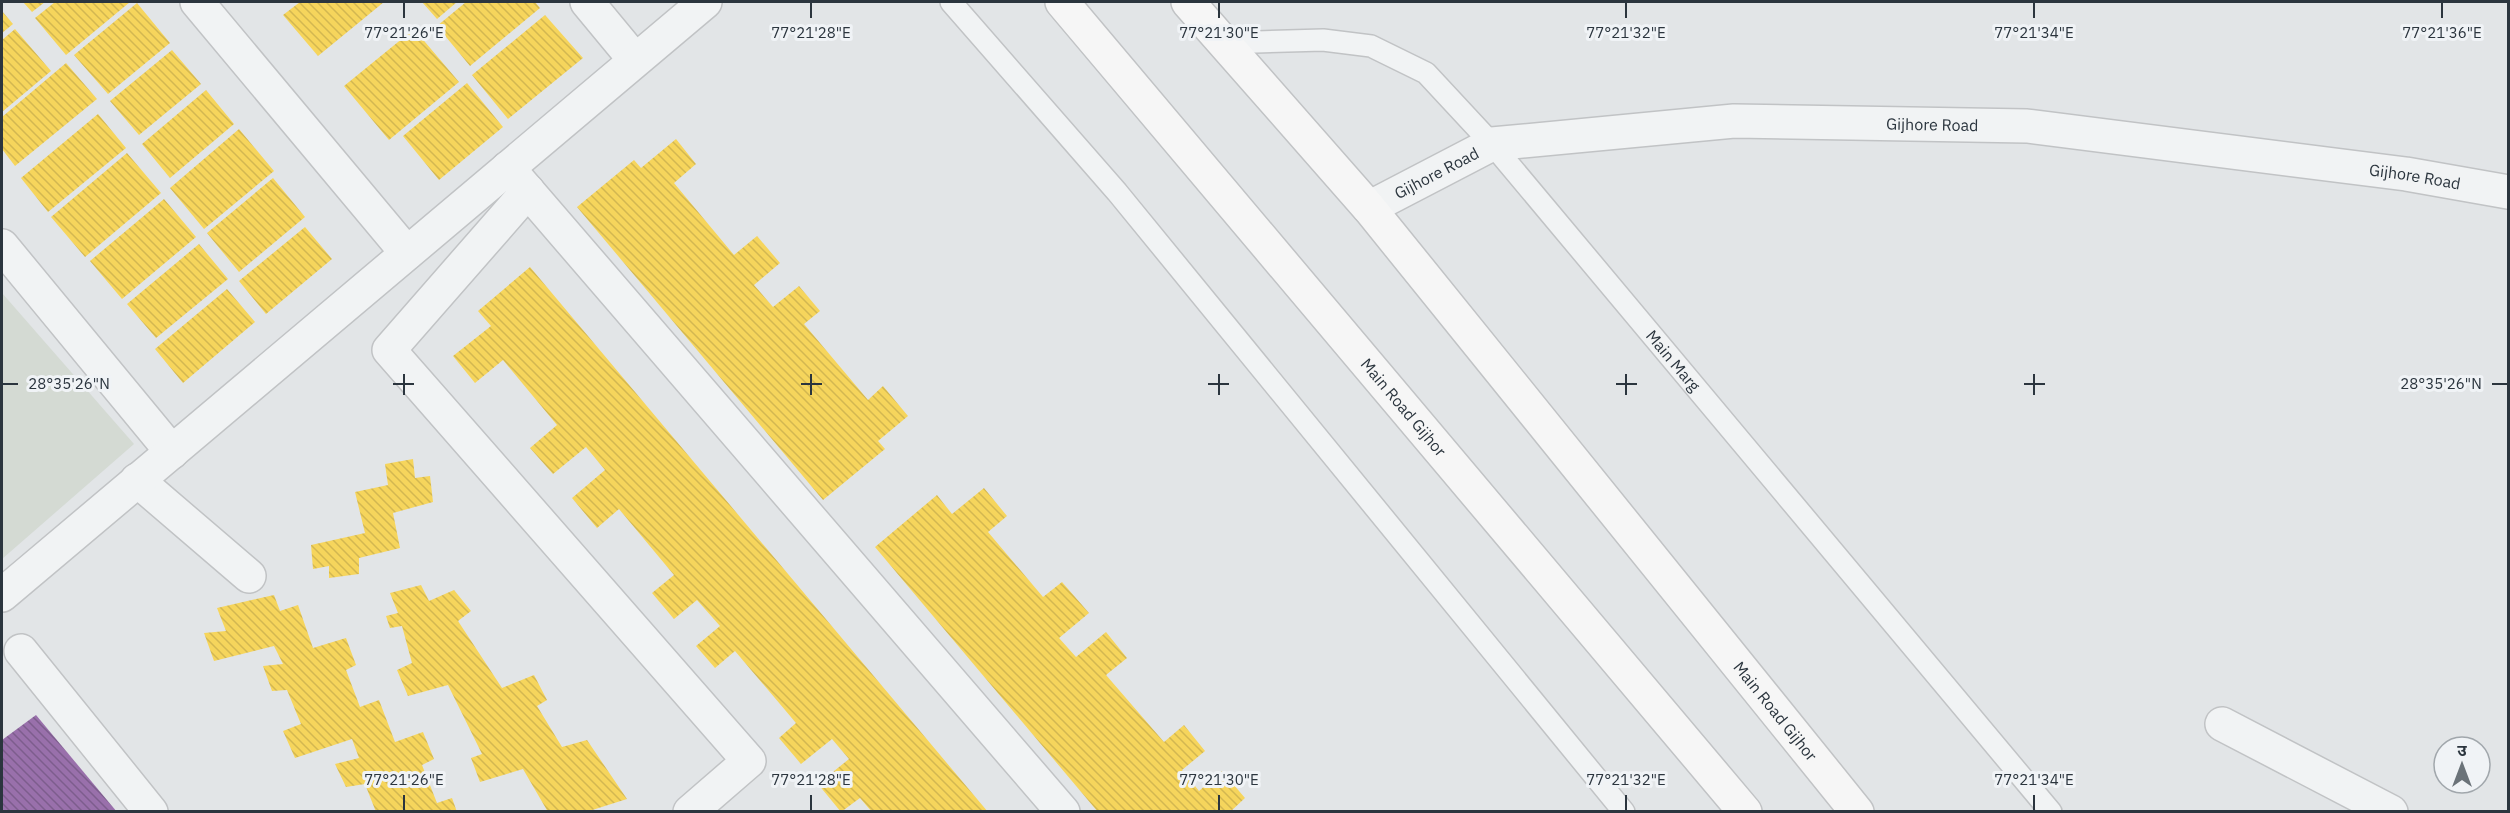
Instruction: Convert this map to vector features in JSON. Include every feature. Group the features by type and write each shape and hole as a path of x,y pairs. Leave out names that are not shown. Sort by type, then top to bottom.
{"street":[{"path":"197,2 406,253"},
{"path":"586,2 635,60"},
{"path":"690,812 749,761 389,350 518,179 635,60 705,2"},
{"name":"Main Road Gijhor","path":"1062,2 1736,809"},
{"name":"Main Road Gijhor","path":"1188,2 1369,208 1857,812"},
{"name":"Gijhore Road","path":"1369,208 1492,144 1734,121 2027,126 2406,174 2508,192"},
{"path":"2,595 406,253 518,179"},
{"path":"518,179 1064,812"},
{"path":"2,246 172,452"},
{"path":"137,480 249,576"},
{"path":"21,651 151,812"},
{"path":"2222,724 2391,812"}],"lane":[{"path":"951,2 1117,192 1624,812"},
{"name":"Main Marg","path":"1224,43 1323,40 1371,46 1426,73 1492,144 2051,812"}],"shaded area":[{"path":"2,293 134,444 2,559"}],"building: आवास":[{"path":"23,2 45,2 32,12"},
{"path":"55,2 130,2 66,55 35,18"},
{"path":"300,2 384,2 318,56 283,15"},
{"path":"422,2 457,2 437,19"},
{"path":"466,2 535,2 540,8 470,66 437,26"},
{"path":"137,3 170,43 108,94 74,55"},
{"path":"2,11 13,24 2,33"},
{"path":"545,15 583,58 508,119 472,75"},
{"path":"15,29 51,71 2,112 2,40"},
{"path":"414,29 459,82 389,140 344,86"},
{"path":"172,50 201,84 139,135 110,101"},
{"path":"66,63 97,99 15,166 2,149 2,117"},
{"path":"467,83 503,127 439,180 403,136"},
{"path":"206,90 234,124 170,178 142,144"},
{"path":"98,114 126,148 48,212 21,178"},
{"path":"239,129 274,171 204,229 170,188"},
{"path":"676,139 696,164 674,183 734,255 757,236 780,263 754,285 773,307 799,286 820,311 804,324 868,400 883,386 908,416 878,441 885,449 823,500 577,207 634,160 641,168"},
{"path":"127,153 161,193 85,257 51,217"},
{"path":"273,178 305,217 239,272 207,233"},
{"path":"164,199 196,237 122,299 90,261"},
{"path":"305,227 332,259 266,314 239,281"},
{"path":"199,244 228,279 156,338 127,304"},
{"path":"530,267 988,812 872,812 860,798 841,812 818,784 849,759 832,739 801,764 779,738 796,723 735,651 715,668 696,646 720,626 697,600 674,619 652,593 674,575 619,509 597,528 572,498 605,470 586,447 553,474 530,448 557,425 503,360 475,383 453,356 491,326 478,311"},
{"path":"227,289 255,322 183,383 155,349"},
{"path":"413,459 415,478 430,476 433,502 393,513 400,548 359,558 359,574 329,578 329,566 313,569 311,545 365,533 355,492 388,485 385,464"},
{"path":"984,488 1007,516 988,532 1043,597 1062,582 1089,613 1059,638 1076,657 1106,632 1127,658 1106,675 1164,742 1184,725 1205,751 1182,770 1199,791 1222,771 1245,798 1230,812 1098,812 875,547 937,495 952,514"},
{"path":"421,585 429,601 454,590 471,611 458,621 502,688 534,675 547,700 537,706 562,747 587,740 627,799 586,812 548,812 523,769 480,782 471,758 482,754 448,685 408,696 397,670 412,663 402,626 390,628 386,616 398,613 390,593"},
{"path":"274,595 280,611 298,605 313,648 346,638 356,665 346,670 360,707 379,700 395,742 423,732 434,759 422,765 437,803 452,798 457,812 376,812 365,784 346,787 335,764 359,758 352,739 295,758 283,731 301,724 287,690 272,691 263,666 283,664 274,646 214,661 204,633 226,631 217,608"}],"building: कार्यालय":[{"path":"36,715 117,812 2,812 2,740"}]}
